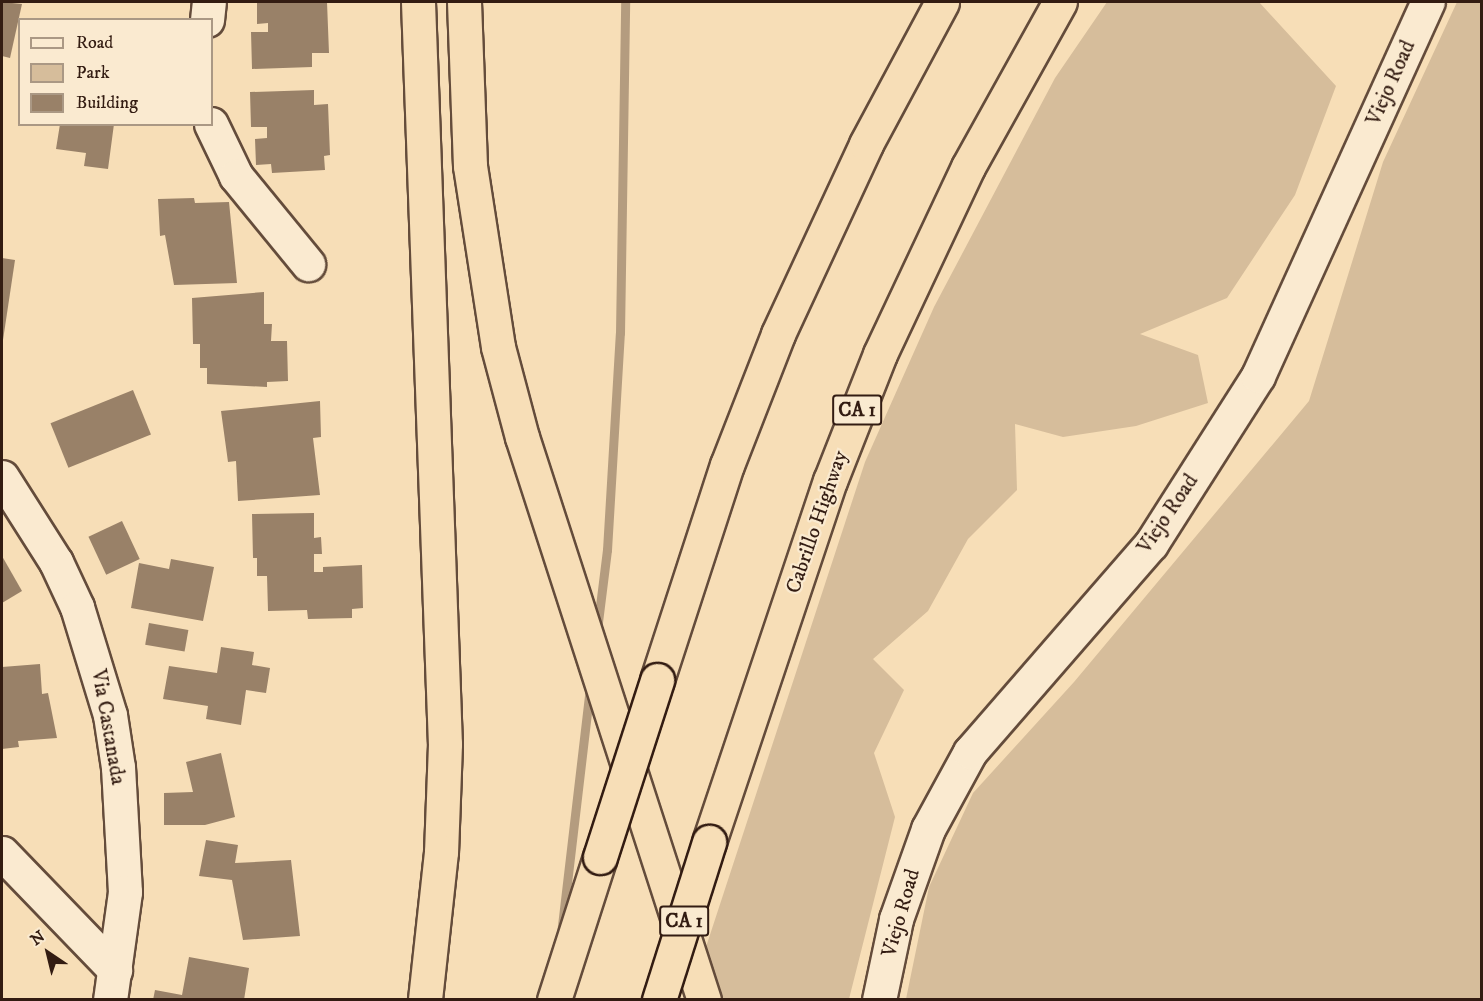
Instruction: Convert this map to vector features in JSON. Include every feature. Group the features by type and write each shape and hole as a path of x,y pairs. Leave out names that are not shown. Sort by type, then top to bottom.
{"highway":[{"path":"418,2 445,744 441,852 425,999"},
{"path":"464,2 470,166 498,347 522,437 704,999"},
{"path":"554,999 727,465 778,334 845,186 942,2"},
{"name":"Cabrillo Highway","path":"659,999 826,492 876,365 968,167 1060,2"}],"street":[{"path":"207,18 209,2"},
{"name":"Viejo Road","path":"879,999 896,919 933,819 970,752 1151,544 1258,376 1428,2"},
{"path":"212,126 236,176 308,264"},
{"name":"Via Castanada","path":"2,477 56,562 77,607 110,715 118,767 125,892 112,985"},
{"path":"2,853 112,985"}],"green space":[{"path":"1107,2 1259,2 1336,86 1295,195 1227,298 1140,334 1198,355 1208,403 1136,426 1063,437 1015,424 1017,490 968,539 928,611 873,659 904,690 874,753 895,817 849,999 721,999 705,950 865,462 934,307 1055,78"},
{"path":"1457,2 1482,2 1481,999 906,999 929,887 973,793 1074,682 1309,401 1383,162"}],"building":[{"path":"2,2 22,4 10,58 2,56"},
{"path":"257,2 327,2 329,53 312,53 312,67 252,69 251,32 268,32 268,23 257,24"},
{"path":"314,90 314,105 328,104 330,155 324,156 325,170 272,173 271,164 256,165 255,139 267,138 267,127 251,127 250,92"},
{"path":"60,126 114,126 108,169 84,166 86,153 56,149"},
{"path":"194,198 195,203 229,202 237,283 174,285 165,235 160,236 158,199"},
{"path":"2,258 15,260 3,340 2,340"},
{"path":"264,292 264,324 272,324 271,341 287,341 288,381 267,382 267,387 207,384 207,368 200,368 200,344 193,344 192,298"},
{"path":"133,390 151,435 68,468 50,423"},
{"path":"320,401 321,437 313,438 320,495 238,501 236,461 228,462 221,411"},
{"path":"314,513 314,538 321,537 322,554 314,554 314,572 323,572 323,567 362,565 363,608 352,609 352,618 308,619 307,610 268,611 267,576 257,576 257,558 253,558 252,514"},
{"path":"122,521 140,559 106,575 88,537"},
{"path":"2,556 22,591 2,603"},
{"path":"171,559 214,567 203,621 131,608 139,563 169,569"},
{"path":"149,623 188,630 185,652 145,645"},
{"path":"221,647 254,652 252,665 270,668 266,693 246,690 241,725 206,719 208,706 163,699 169,666 217,673"},
{"path":"40,664 42,694 48,693 57,738 18,741 19,747 2,749 2,667"},
{"path":"221,753 235,817 205,825 164,825 164,793 193,792 186,762"},
{"path":"206,840 238,845 235,863 291,860 300,936 243,940 232,880 199,876"},
{"path":"189,957 249,968 244,1000 153,1000 155,990 182,995"}],"waterway":[{"path":"597,630 607,550 620,333 625,2"},
{"path":"561,934 590,686"}]}
